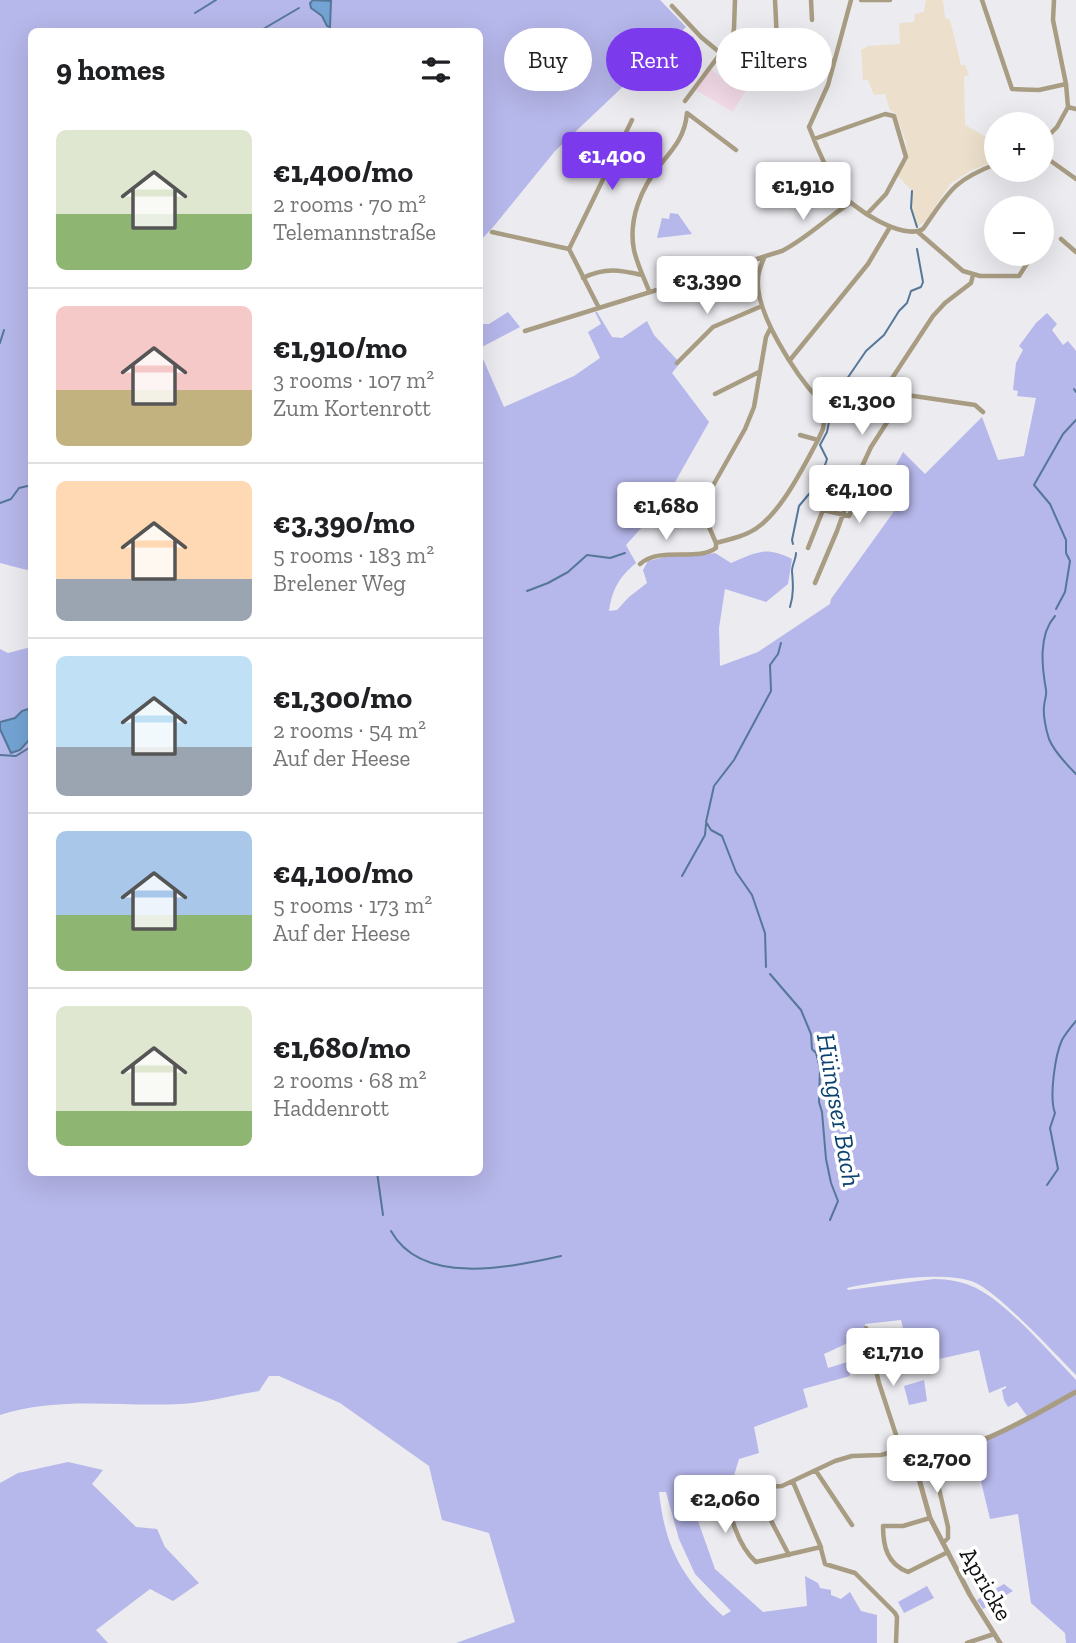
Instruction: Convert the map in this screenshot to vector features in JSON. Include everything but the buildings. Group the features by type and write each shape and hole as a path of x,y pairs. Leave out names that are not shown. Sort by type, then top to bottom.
{"street":[{"path":"734,28 735,0"},
{"path":"775,0 776,28"},
{"path":"811,0 812,20"},
{"path":"851,0 824,96 809,127 840,192 867,214 890,227 911,233 918,232 923,229 954,185 984,169"},
{"path":"861,0 890,0"},
{"path":"982,0 1012,89 1039,90 1066,84"},
{"path":"1054,0 1055,33 1068,107 1054,130"},
{"path":"672,6 716,50"},
{"path":"685,101 716,59"},
{"path":"1068,107 1076,109"},
{"path":"649,291 634,253 632,231 643,193 652,176 681,139 686,127 687,113 736,150"},
{"path":"814,139 885,114 894,116 906,157 886,194 867,214"},
{"path":"569,249 632,120"},
{"path":"1054,163 1076,178"},
{"path":"767,174 778,190 840,192"},
{"path":"525,331 764,257 800,242 850,202"},
{"path":"790,360 868,264 890,227"},
{"path":"492,232 569,249"},
{"path":"918,232 963,271 973,275 1019,276 1025,266"},
{"path":"1061,239 1076,252"},
{"path":"569,249 599,308"},
{"path":"764,257 758,278 762,306 770,329 816,397 827,402 898,396 954,401 975,405 983,412"},
{"path":"583,278 611,269 642,275"},
{"path":"878,398 933,316 971,283 973,275"},
{"path":"677,363 713,327 762,306"},
{"path":"640,564 645,559 678,553 713,551 716,543 702,513 702,505 745,429 754,407 766,337 770,329"},
{"path":"715,394 760,372"},
{"path":"815,583 853,486 871,447 895,410 898,396"},
{"path":"716,543 748,533 761,526 772,514 818,440 823,429 827,402"},
{"path":"800,435 818,440"},
{"path":"808,548 823,510 843,515"},
{"path":"866,1328 884,1402 902,1449"},
{"path":"708,1491 760,1489 793,1482 835,1461 852,1456 880,1455 902,1449 912,1454 931,1455 964,1446 1009,1428 1076,1392"},
{"name":"Apricke","path":"912,1454 930,1518 1000,1643"},
{"name":"Apricke","path":"931,1455 948,1527 948,1538 943,1543"},
{"path":"817,1471 852,1525"},
{"path":"793,1482 821,1547 825,1564 855,1573 895,1613 896,1643"},
{"path":"760,1489 767,1513 789,1555"},
{"path":"727,1490 732,1520 755,1562 821,1547"},
{"path":"930,1518 903,1526 883,1526 884,1549 908,1572 948,1552"},
{"path":"967,1643 994,1633"}],"shaded area":[{"path":"0,0 660,0 686,27 606,28 606,91 618,91 555,151 483,238 483,28 28,28 28,570 0,563"},
{"path":"313,0 331,1 330,27 322,16 311,8 310,3"},
{"path":"926,0 943,0 945,17 950,20 961,65 965,65 969,75 964,77 965,125 984,136 984,166 950,184 927,220 916,228 911,210 911,190 897,175 908,159 906,142 885,94 874,95 868,80 863,80 861,50 868,46 900,44 899,23 914,22 915,14 924,12"},
{"path":"711,69 716,73 716,91 745,91 733,112 698,91 702,91 702,82"},
{"path":"670,213 678,214 692,234 657,238 662,218 669,219"},
{"path":"508,312 520,327 483,346 483,324 489,324"},
{"path":"595,312 612,337 622,338 647,321 654,335 680,363 672,373 709,422 662,505 626,545 636,563 617,584 609,611 617,610 647,583 643,570 648,561 678,554 698,556 715,553 731,563 761,552 775,553 792,559 788,584 766,602 725,589 719,628 720,666 758,652 830,604 895,510 891,508 888,493 893,473 903,452 925,474 982,417 998,460 1024,456 1036,398 1017,396 1018,391 1013,390 1016,363 1023,350 1019,346 1047,313 1057,324 1052,330 1063,345 1068,341 1076,351 1076,1375 1010,1309 982,1286 971,1281 926,1277 847,1288 934,1279 956,1281 971,1286 1001,1305 1028,1330 1076,1380 1076,1390 1027,1416 1017,1402 1008,1407 1002,1390 1006,1386 989,1393 979,1350 917,1364 901,1320 865,1324 865,1335 824,1354 828,1368 854,1360 854,1365 848,1367 850,1376 803,1389 808,1407 754,1427 759,1453 739,1459 732,1482 687,1490 715,1569 763,1612 807,1606 805,1576 818,1583 820,1588 831,1590 831,1595 841,1599 850,1592 861,1611 877,1615 877,1643 456,1643 515,1622 489,1533 442,1520 429,1466 340,1403 279,1376 269,1376 259,1391 199,1402 157,1405 66,1404 22,1409 0,1415 0,729 11,753 20,750 28,741 28,1176 483,1176 483,359 504,407 574,376 600,358 588,332 601,324","holes":["659,1492 666,1492 679,1539 695,1574 731,1611 723,1616 686,1575 671,1546"]},
{"path":"28,648 28,709 15,718 0,722 0,649 8,653"},
{"path":"28,709 28,741 20,750 11,753 0,729 0,722 15,718"},
{"path":"924,1380 927,1401 909,1405 904,1386"},
{"path":"1076,1393 1076,1643 1066,1643 1065,1633 1031,1603 1018,1514 990,1519 972,1444"},
{"path":"68,1462 103,1470 92,1484 136,1527 157,1529 165,1547 199,1583 173,1601 150,1589 96,1630 108,1643 0,1643 0,1483 18,1473"},
{"path":"1004,1584 1013,1591 983,1609 977,1600"},
{"path":"927,1586 934,1598 904,1613 898,1602"}],"waterway":[{"path":"195,13 216,0"},
{"path":"265,28 299,8"},
{"name":"Hüingser Bach","path":"912,191 911,208 917,227"},
{"name":"Hüingser Bach","path":"840,389 866,351 884,335 907,303 911,291 921,287 923,282 917,249"},
{"path":"0,343 4,330"},
{"name":"Hüingser Bach","path":"793,544 799,506 826,479 823,471 827,459 820,445 827,432 831,411"},
{"path":"1056,609 1065,592 1070,561 1066,553 1066,540 1050,504 1034,485 1063,434 1076,420"},
{"path":"0,503 11,499 19,488 28,486"},
{"path":"527,591 568,572 587,555 610,558 625,553"},
{"name":"Hüingser Bach","path":"790,607 793,593 792,569 796,553"},
{"path":"1055,616 1044,642 1044,718 1051,744 1076,774"},
{"name":"Hüingser Bach","path":"766,967 765,933 752,895 736,872 722,836 711,830 706,822 714,786 734,760 771,691 770,665 778,654 781,643"},
{"path":"0,755 16,756 28,748"},
{"name":"Hüingser Bach","path":"682,876 705,835 706,824"},
{"name":"Hüingser Bach","path":"770,974 801,1010 820,1068 819,1102 826,1159 838,1201 830,1220"},
{"path":"1047,1185 1058,1169 1050,1128 1055,1113 1055,1066 1062,1040 1076,1021"},
{"path":"378,1176 383,1215"},
{"path":"391,1231 405,1249 424,1260 445,1266 493,1268 561,1256"}]}
